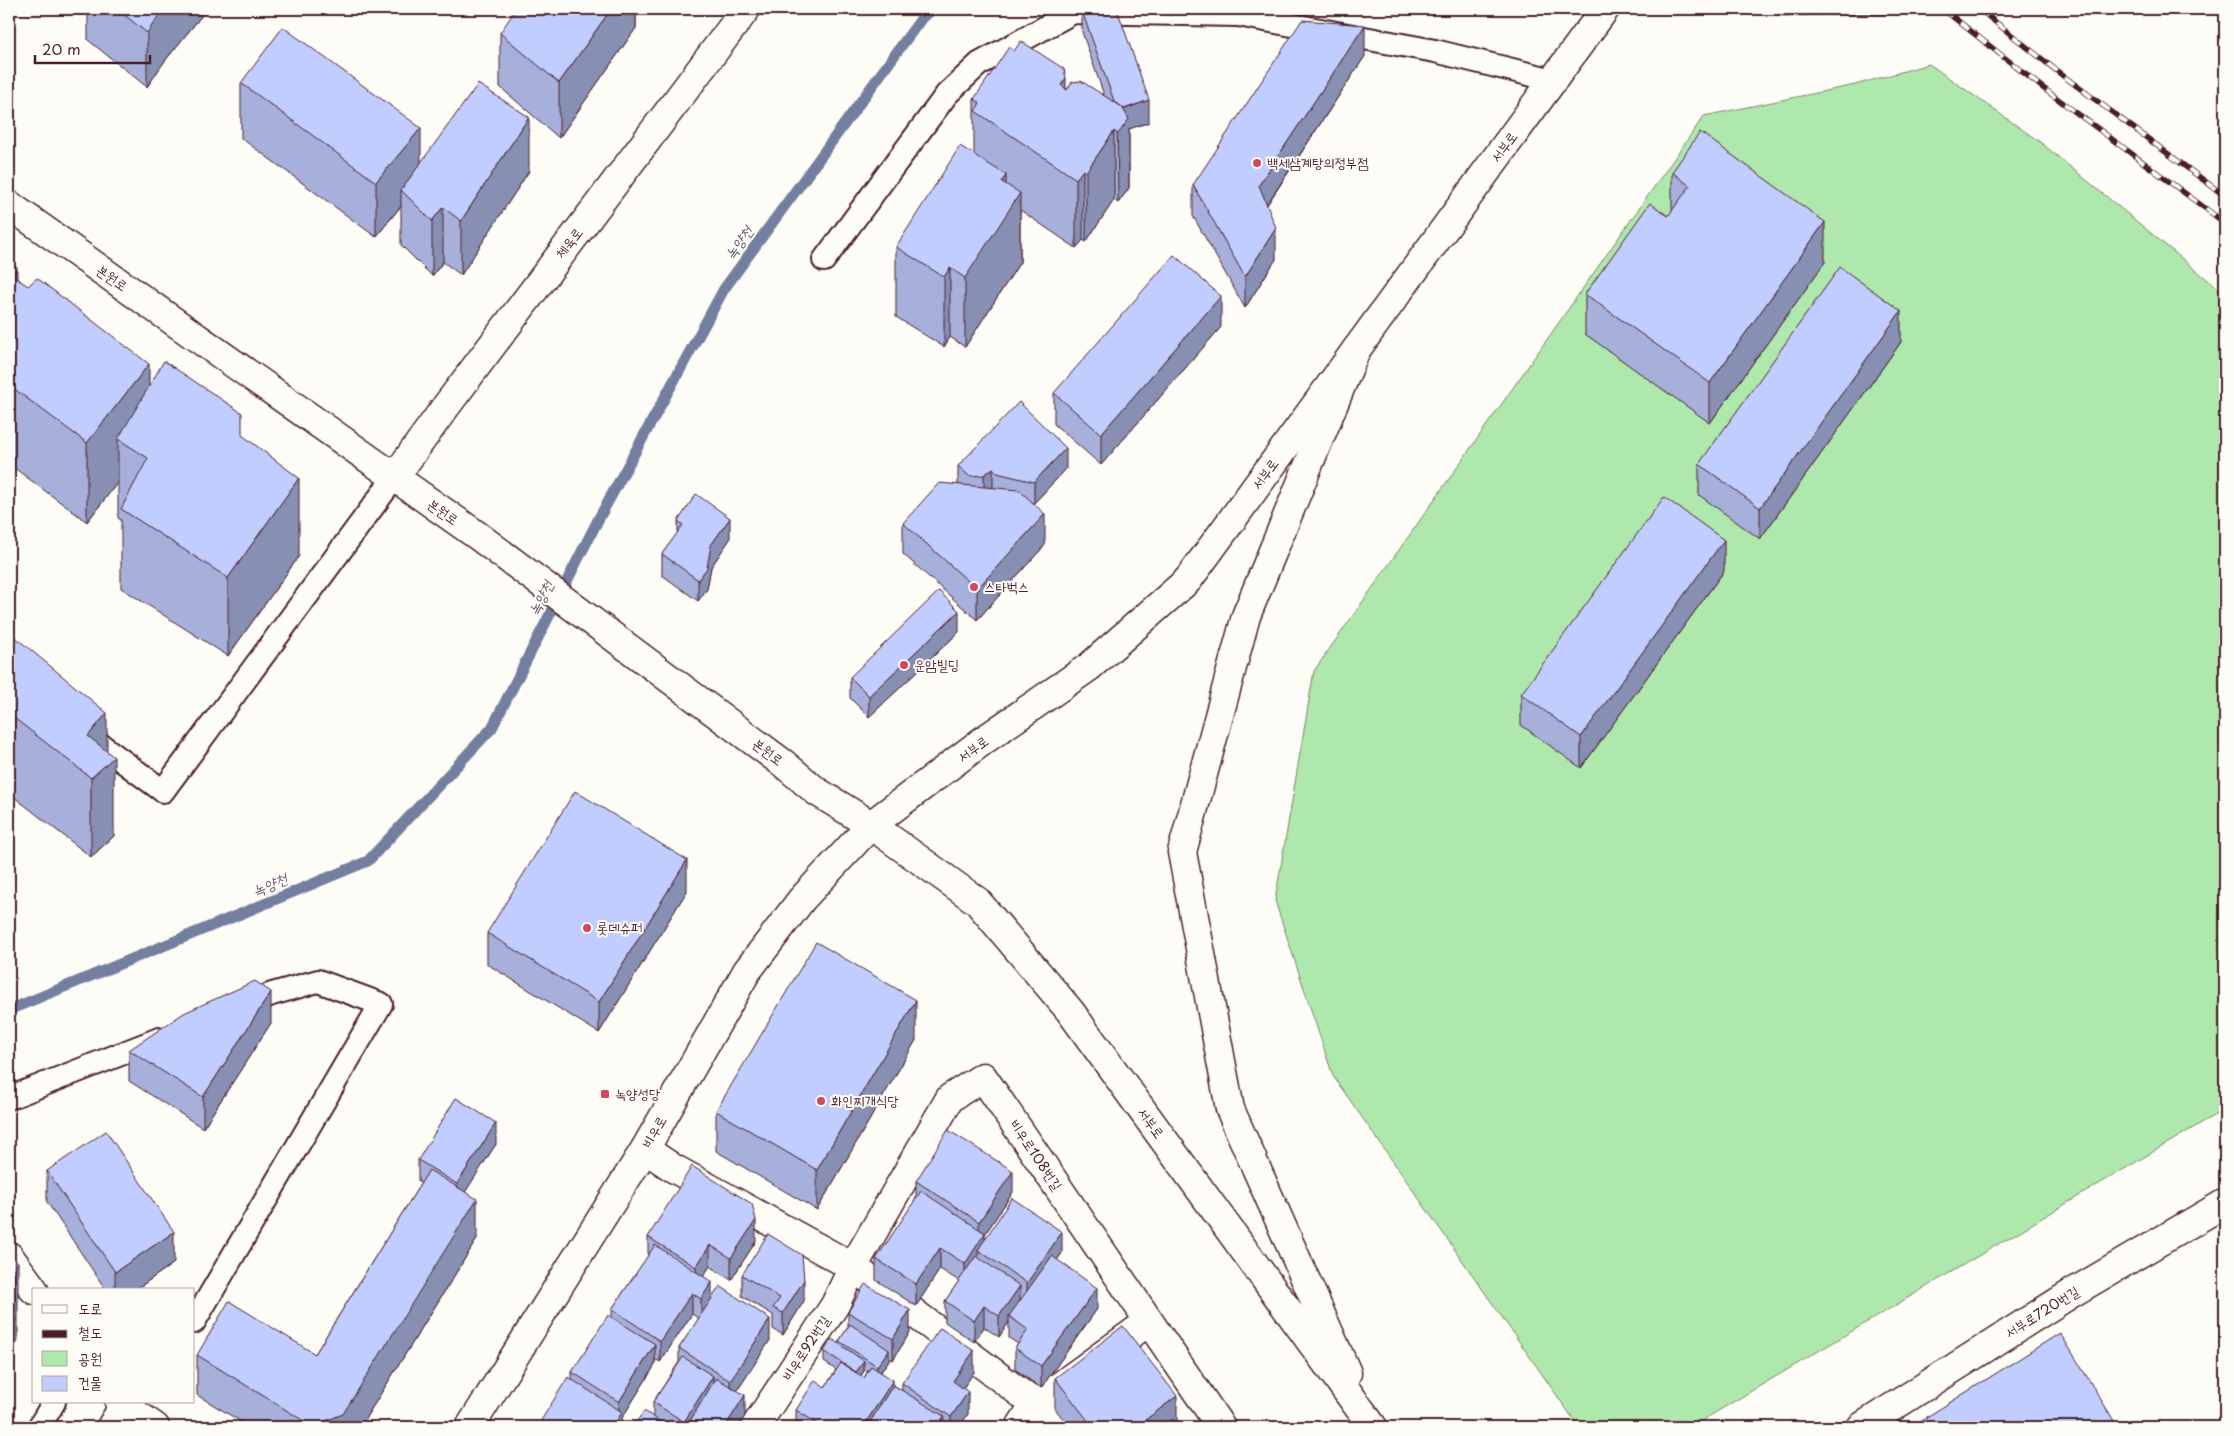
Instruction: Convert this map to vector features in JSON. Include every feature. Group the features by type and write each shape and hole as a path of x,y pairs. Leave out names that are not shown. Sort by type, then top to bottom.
{"street":[{"name":"서부로","path":"1371,1425 1070,1011 977,901 871,825 984,740 1089,667 1188,580 1605,9"},
{"name":"체육로","path":"394,478 444,408 743,10"},
{"name":"본원로","path":"9,205 478,536 784,764 816,791 871,825"},
{"path":"1356,350 1246,616 1182,852 1230,1109 1371,1425"},
{"name":"비우로","path":"470,1427 645,1149 747,971 802,899 871,825"},
{"name":"비우로108번길","path":"852,1267 950,1098 983,1077 1221,1427"},
{"path":"645,1149 673,1168 852,1267 1035,1404 1054,1427"},
{"name":"서부로720번길","path":"1861,1427 2072,1293 2225,1203"},
{"path":"9,1256 33,1288"},
{"name":"비우로92번길","path":"755,1427 835,1305 852,1267"},
{"path":"1020,1427 1035,1404 1148,1322"}],"lane":[{"path":"824,260 947,94 979,64 1073,12 1238,15 1435,51 1560,71"},
{"path":"65,719 163,791 394,478"},
{"path":"195,1320 381,1004 318,981 272,994 227,1012"},
{"path":"9,1098 181,1030"},
{"path":"39,1427 53,1404"}],"green space":[{"path":"1929,64 2040,142 2225,294 2225,1109 1691,1427 1579,1427 1333,1076 1275,901 1314,671 1704,116 1855,85"}],"building":[{"path":"117,9 163,9 147,33"},
{"path":"516,9 611,9 559,83 500,33"},
{"path":"1089,9 1117,9 1149,100 1124,109 1114,101 1082,11"},
{"path":"1302,20 1365,25 1259,185 1276,228 1245,277 1193,185"},
{"path":"283,27 421,128 376,182 241,83"},
{"path":"1021,41 1064,69 1066,78 1061,85 1067,90 1072,82 1081,81 1122,107 1129,119 1118,134 1114,131 1086,172 1083,170 1076,179 975,111 980,103 974,99 1009,47 1014,51"},
{"path":"478,84 529,117 461,221 443,207 432,221 401,190"},
{"path":"1700,132 1825,222 1710,383 1585,294 1650,203 1668,216 1690,186 1672,172"},
{"path":"960,146 1006,175 1002,182 1020,193 965,278 950,268 944,277 896,247"},
{"path":"1174,255 1221,296 1101,434 1054,393"},
{"path":"9,262 17,267 13,276 28,286 37,278 149,364 87,443 9,385"},
{"path":"1840,267 1901,311 1760,508 1699,464"},
{"path":"164,361 242,413 242,435 299,478 228,578 121,509 148,458 118,439"},
{"path":"1019,402 1066,448 1034,482 997,473 993,468 984,475 969,476 958,466"},
{"path":"939,483 1019,490 1045,514 977,589 903,523"},
{"path":"696,494 730,518 711,545 707,568 698,580 662,554 683,525 678,521"},
{"path":"1664,497 1724,540 1581,737 1521,694"},
{"path":"939,591 959,611 869,696 850,677"},
{"path":"9,632 107,713 88,736 114,757 91,778 9,714"},
{"name":"롯데슈퍼","path":"575,791 687,860 599,1002 487,933"},
{"path":"816,942 916,1000 817,1170 716,1111"},
{"path":"255,981 271,992 203,1097 129,1050 184,1013"},
{"path":"456,1098 496,1123 457,1184 418,1160"},
{"path":"948,1130 1013,1171 979,1222 916,1181"},
{"path":"106,1131 174,1232 115,1272 47,1171"},
{"path":"692,1166 752,1204 756,1220 731,1258 710,1245 696,1267 648,1237"},
{"path":"429,1170 477,1199 343,1414 312,1426 197,1355 229,1301 315,1354"},
{"path":"921,1191 985,1233 965,1264 940,1248 916,1284 876,1259"},
{"path":"1012,1198 1062,1232 1027,1283 978,1250"},
{"path":"768,1234 802,1255 804,1280 783,1313 773,1308 780,1298 742,1275"},
{"path":"655,1245 712,1282 701,1299 692,1293 660,1341 612,1309"},
{"path":"9,1256 18,1262 9,1276"},
{"path":"976,1256 1020,1286 999,1316 984,1306 974,1321 945,1301"},
{"path":"1052,1256 1097,1288 1041,1366 1015,1348 1028,1330 1009,1316"},
{"path":"865,1284 910,1310 893,1339 848,1312"},
{"path":"720,1286 770,1319 730,1381 679,1348"},
{"path":"608,1315 655,1344 619,1402 572,1372"},
{"path":"850,1324 889,1350 877,1366 839,1341"},
{"path":"1123,1326 1177,1396 1136,1427 1093,1427 1055,1378"},
{"path":"940,1328 974,1351 953,1381 968,1392 951,1417 902,1383"},
{"path":"2060,1333 2116,1424 2111,1427 1911,1427"},
{"path":"832,1339 864,1361 856,1372 824,1351"},
{"path":"683,1357 713,1376 684,1422 653,1402"},
{"path":"841,1363 864,1378 871,1366 893,1380 863,1427 823,1427 796,1410 815,1380 825,1387"},
{"path":"568,1377 622,1412 613,1427 537,1427"},
{"path":"716,1378 745,1395 725,1427 687,1426"},
{"path":"893,1385 944,1416 937,1427 867,1427"},
{"path":"644,1411 669,1427 633,1427"},
{"path":"1172,1419 1185,1427 1166,1427"}],"waterway":[{"name":"녹양천","path":"9,1010 368,861 492,728 598,520 724,289 921,19 933,9"},
{"path":"1775,9 1785,11 1910,9"}],"railway":[{"path":"1943,9 2043,88 2225,223"},
{"path":"1979,9 2062,75 2225,196"}],"place":[{"name":"백세삼계탕의정부점","path":"1257,163"},
{"name":"스타벅스","path":"974,587"},
{"name":"운암빌딩","path":"904,665"},
{"name":"롯데슈퍼","path":"587,928"},
{"name":"녹양성당","path":"605,1094"},
{"name":"화인찌개식당","path":"821,1101"}]}
